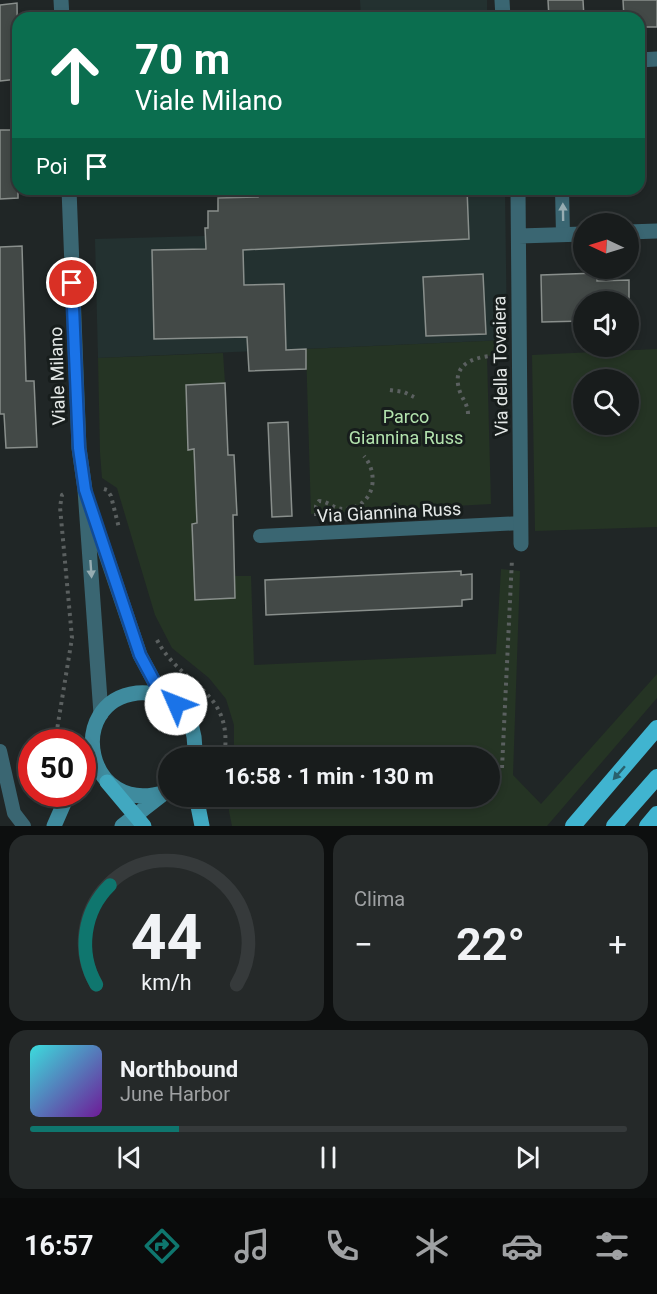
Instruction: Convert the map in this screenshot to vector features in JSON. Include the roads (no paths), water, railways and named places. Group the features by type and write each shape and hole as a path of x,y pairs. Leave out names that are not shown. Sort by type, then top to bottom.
{"highway":[{"path":"573,826 657,728"},
{"path":"614,826 657,777"},
{"path":"647,826 657,814"}],"main road":[{"path":"94,729 101,714 113,702 128,694 146,692 162,696 176,704 187,716 194,731 196,747"},
{"path":"96,766 140,821"},
{"path":"107,782 122,792 138,797 158,794"},
{"path":"122,826 140,821 158,800"},
{"path":"54,826 62,807"},
{"path":"198,807 202,826"}],"street":[{"name":"Viale Milano","path":"69,195 79,448 85,490"},
{"name":"Via della Tovaiera","path":"518,195 521,544"},
{"path":"639,232 657,231"},
{"path":"519,236 573,235"},
{"path":"85,490 140,655 162,696"},
{"path":"85,490 101,714"}],"lane":[{"path":"562,195 563,235"},
{"name":"Via Giannina Russ","path":"260,536 521,523"},
{"path":"0,751 14,813 24,826"}],"park label":[{"name":"Parco Giannina Russ","path":"406,426"}]}
